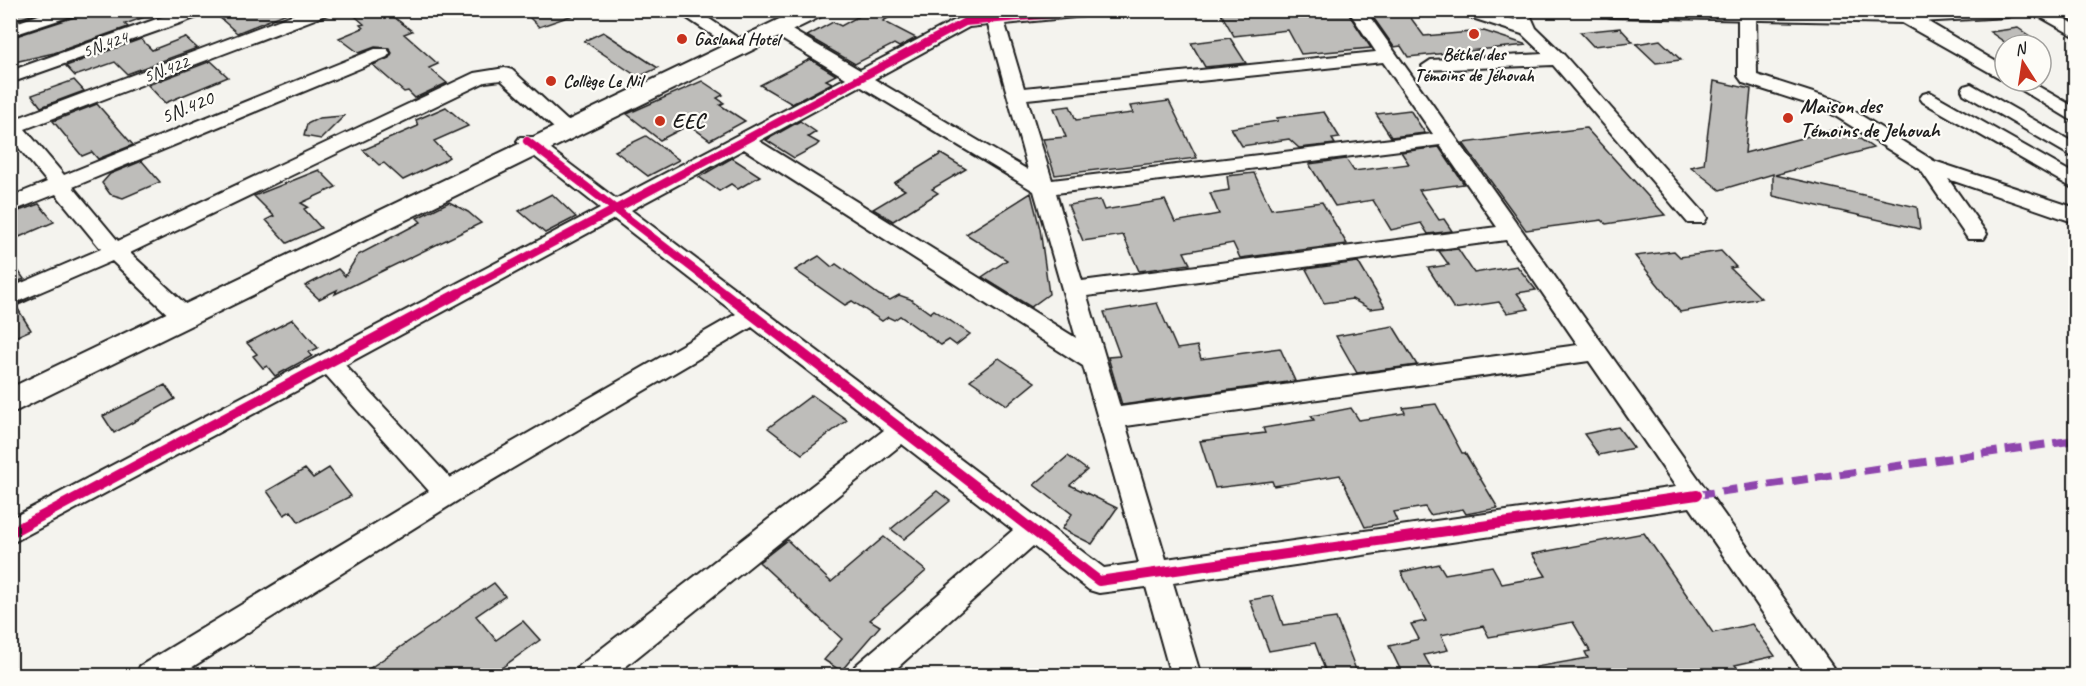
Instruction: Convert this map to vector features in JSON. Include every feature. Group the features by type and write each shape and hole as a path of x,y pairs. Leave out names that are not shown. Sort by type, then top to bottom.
{"main road":[{"path":"532,145 561,124 735,42 797,10"},
{"path":"10,402 181,314 532,145 779,30 816,10"},
{"path":"1611,10 1747,14 2007,10"},
{"path":"10,388 181,314"}],"street":[{"path":"10,31 70,10"},
{"name":"5N.424","path":"10,78 200,10"},
{"name":"5N.422","path":"11,127 322,10"},
{"path":"683,10 735,42"},
{"path":"10,533 965,22 993,15 1095,10"},
{"path":"1356,10 1824,675"},
{"path":"1466,10 1528,30"},
{"path":"1519,10 1528,30 1558,59 1696,218"},
{"path":"2036,10 2076,32"},
{"path":"1900,13 1993,67"},
{"path":"1747,14 1747,76 1750,80 1804,94 1832,105 1927,165 2076,216"},
{"path":"993,15 1186,675"},
{"path":"779,30 1044,188 1446,138"},
{"name":"5N.420","path":"10,205 381,53"},
{"path":"1017,94 1388,56"},
{"path":"1431,66 1558,59"},
{"path":"10,297 115,251 481,76 505,74 561,124"},
{"path":"1993,84 1930,98 2076,184"},
{"path":"1971,90 2076,153"},
{"path":"2036,93 2076,117"},
{"path":"11,127 115,251 181,314"},
{"path":"744,140 1094,361"},
{"path":"532,145 1099,581 1697,495"},
{"path":"1927,165 1976,234"},
{"path":"1073,290 1512,232"},
{"path":"151,675 447,493 754,315"},
{"path":"1111,418 1595,351"},
{"path":"329,363 447,493"},
{"path":"590,675 903,430"},
{"path":"866,675 1032,530"}],"building":[{"path":"10,10 45,10 10,22"},
{"path":"81,10 156,10 156,13 125,24 128,27 54,53 10,63 10,38 78,16"},
{"path":"237,10 292,11 237,33 219,17"},
{"path":"348,10 381,10 387,15 390,14 412,31 404,34 438,64 429,68 447,83 415,98 408,91 404,92 373,65 389,58 392,53 389,48 375,47 359,53 339,38 363,28 360,25 364,24"},
{"path":"522,10 578,10 579,13 539,27"},
{"path":"870,10 902,10 883,21 916,38 899,47 894,44 855,64 807,36 833,22 841,26"},
{"path":"1219,10 1346,10 1371,48 1301,54 1288,30 1234,36"},
{"name":"Béthel des Témoins de Jéhovah","path":"1368,10 1405,10 1424,36 1484,31 1527,45 1408,57 1401,46 1394,47"},
{"path":"1620,28 1633,42 1593,46 1580,32"},
{"path":"2018,28 2025,33 1993,34 1990,32"},
{"path":"603,32 658,68 638,77 584,41"},
{"path":"185,37 197,48 127,74 115,62 75,76 66,66 141,39 152,50"},
{"path":"1230,38 1246,63 1205,67 1191,43"},
{"path":"1660,40 1681,60 1656,63 1636,44"},
{"path":"810,59 836,75 826,80 832,83 792,104 760,85"},
{"path":"211,61 228,77 165,103 148,85"},
{"path":"74,80 84,91 41,107 32,95"},
{"path":"702,81 723,95 717,98 724,103 720,105 745,121 710,140 689,125 660,140 627,114"},
{"path":"1714,81 1751,89 1745,153 1843,127 1873,148 1775,175 1917,207 1920,229 1773,196 1773,174 1720,190 1691,167 1704,164"},
{"path":"1169,101 1197,158 1055,175 1043,139 1066,137 1054,108 1070,106 1076,120 1133,113 1130,106"},
{"path":"97,104 133,145 98,159 92,152 82,156 53,121"},
{"path":"446,107 468,126 434,141 449,157 443,161 403,180 384,163 379,165 363,150 418,126 416,120"},
{"path":"1410,110 1425,133 1391,137 1376,114"},
{"path":"1324,112 1340,138 1332,139 1335,144 1299,148 1289,139 1242,146 1231,128 1278,121 1277,118"},
{"path":"344,116 321,139 304,136 307,124 319,118"},
{"path":"800,121 816,132 808,137 819,143 816,146 794,158 766,140"},
{"path":"1586,128 1665,215 1606,224 1602,220 1526,230 1463,143"},
{"path":"646,136 679,160 648,176 615,151"},
{"path":"1439,147 1464,184 1419,190 1439,220 1444,219 1452,231 1428,234 1421,223 1391,230 1373,200 1335,206 1309,164 1346,159 1354,171 1409,164 1401,152"},
{"path":"941,154 966,169 932,189 938,193 893,221 873,209 905,190 894,183"},
{"path":"732,158 760,176 738,189 731,184 719,191 699,177"},
{"path":"142,161 160,182 123,198 110,194 102,183 110,174"},
{"path":"319,170 336,187 301,203 308,207 304,209 321,228 287,243 266,220 274,216 254,196"},
{"path":"1254,173 1271,209 1322,202 1347,244 1240,258 1233,243 1184,252 1190,264 1139,271 1123,235 1083,241 1068,205 1100,200 1104,210 1165,200 1175,222 1219,214 1210,193 1229,190 1227,176"},
{"path":"1031,193 1040,229 1049,294 1031,307 982,277 1007,260 966,234"},
{"path":"552,194 576,217 545,233 519,211"},
{"path":"449,202 468,212 481,223 335,294 337,290 319,299 305,286 338,269 345,276 358,255 421,222 417,218"},
{"path":"39,204 54,222 10,241 10,214"},
{"path":"1458,249 1474,273 1517,266 1536,290 1517,293 1529,309 1507,313 1499,302 1454,309 1428,268 1449,265 1439,251"},
{"path":"1674,251 1680,257 1721,251 1736,267 1730,268 1761,298 1680,312 1635,256"},
{"path":"819,256 832,267 836,264 879,295 890,300 899,295 910,299 930,313 934,310 970,334 956,345 949,340 941,345 900,316 894,320 888,317 882,321 852,301 845,305 795,270"},
{"path":"10,259 24,279 10,285"},
{"path":"1358,262 1385,307 1370,309 1352,299 1324,303 1306,269"},
{"path":"36,297 16,306 31,330 10,339 10,307"},
{"path":"1157,303 1177,349 1197,346 1201,359 1280,348 1295,381 1122,405 1108,357 1120,356 1104,312"},
{"path":"293,319 318,348 309,352 312,356 275,376 267,366 263,368 253,356 257,354 247,343"},
{"path":"1393,326 1417,365 1357,373 1336,336"},
{"path":"999,358 1035,382 1007,405 970,380"},
{"path":"165,385 175,399 114,433 103,416"},
{"path":"812,395 847,420 802,454 768,428"},
{"path":"1436,404 1462,453 1465,453 1498,508 1466,514 1463,509 1430,515 1425,507 1393,512 1397,521 1365,527 1340,475 1274,486 1272,481 1215,488 1200,441 1265,433 1263,428 1314,420 1311,416 1351,408 1359,420 1405,413 1403,408"},
{"path":"1618,427 1634,448 1599,455 1584,434"},
{"path":"1068,456 1087,470 1070,485 1117,508 1092,544 1062,529 1072,514 1034,485"},
{"path":"329,468 351,496 299,522 291,511 284,515 267,491 305,469 313,478"},
{"path":"937,491 950,501 904,539 891,529"},
{"path":"1644,533 1713,633 1752,624 1775,656 1735,665 1743,675 1537,675 1536,667 1588,658 1585,652 1590,651 1573,622 1489,637 1483,626 1441,635 1448,650 1424,655 1435,675 1403,675 1389,646 1419,639 1411,624 1426,621 1401,572 1439,564 1445,574 1492,566 1502,584 1546,576 1532,554"},
{"path":"884,537 926,571 870,620 880,626 841,671 824,660 842,639 759,562 787,540 831,582"},
{"path":"494,583 505,596 476,616 496,640 523,621 540,640 500,669 506,675 360,675"},
{"path":"1273,596 1283,625 1336,618 1358,675 1327,675 1315,643 1269,651 1250,600"}],"marked path":[{"path":"1697,495 2076,440"}],"cycle path":[{"path":"10,533 965,22 1095,10"},
{"path":"527,141 1099,581 1697,495"}],"place":[{"name":"Béthel des Témoins de Jéhovah","path":"1474,34"},
{"name":"Gasland Hotel","path":"682,39"},
{"name":"Collège Le Nil","path":"551,81"},
{"name":"Maison des Témoins de Jehovah","path":"1788,118"},
{"name":"EEC","path":"660,121"}]}
